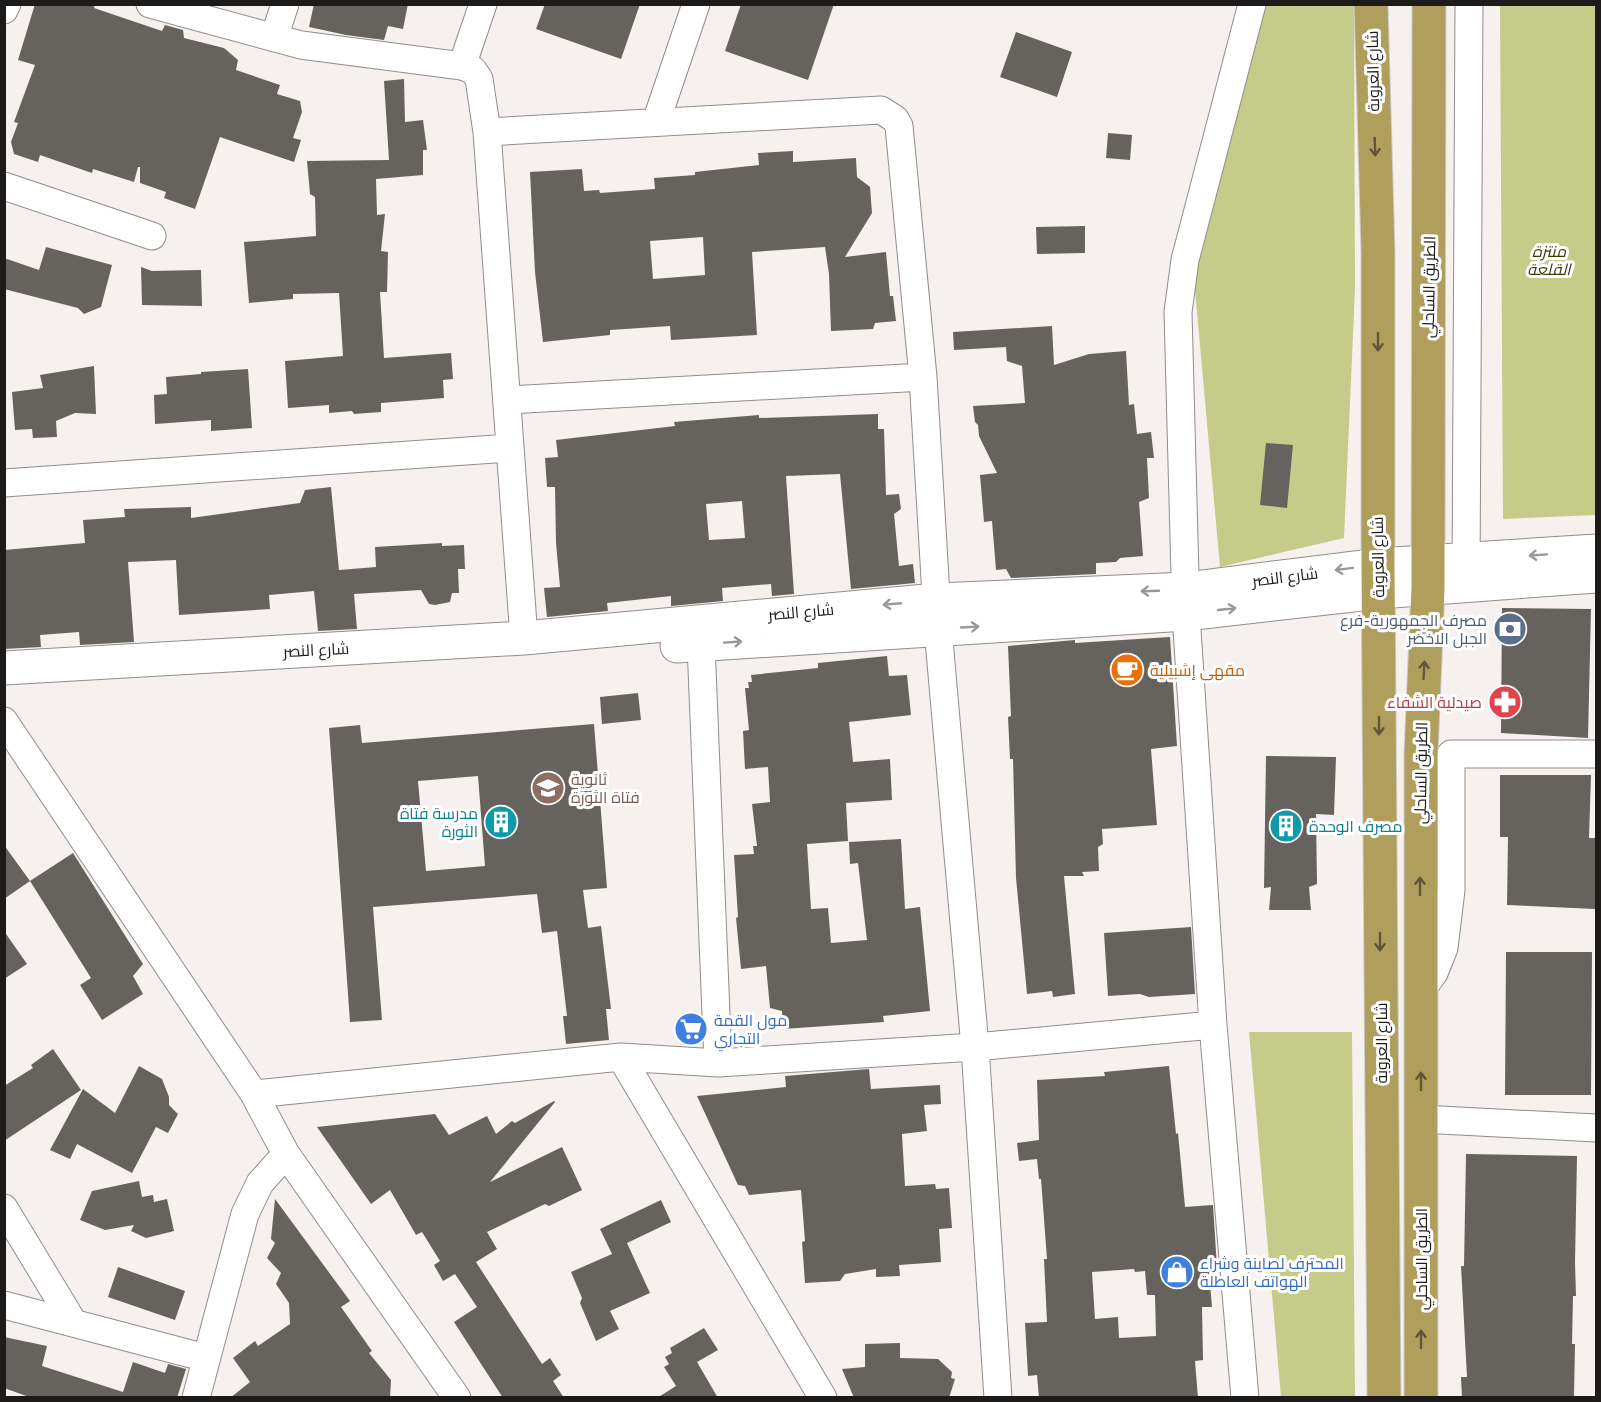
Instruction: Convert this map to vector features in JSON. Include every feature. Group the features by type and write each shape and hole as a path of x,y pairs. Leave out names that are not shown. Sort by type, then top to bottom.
{"highway":[{"name":"شارع العروبة","path":"1371,4 1378,252 1383,1398"},
{"name":"الطريق الساحلي","path":"1421,1398 1420,754 1428,575 1429,4"}],"street":[{"path":"4,10 6,4"},
{"path":"150,4 309,46 462,66 473,70 479,79 487,132 524,638"},
{"path":"274,38 285,4"},
{"path":"462,66 483,4"},
{"path":"657,122 696,4"},
{"path":"1245,1398 1213,1025 1186,601 1178,312 1185,260 1252,4"},
{"path":"1466,572 1469,4"},
{"path":"487,132 881,110 895,119 899,126 923,377 938,614 975,1047 998,1398"},
{"path":"4,186 152,236"},
{"path":"508,400 923,377"},
{"path":"4,483 510,448"},
{"name":"شارع النصر","path":"4,668 1186,601 1378,579 1466,572 1596,551"},
{"name":"شارع النصر","path":"1466,572 1596,576"},
{"name":"شارع النصر","path":"4,689 701,644 938,614"},
{"path":"701,644 718,1063"},
{"path":"4,721 254,1094 286,1155 457,1398"},
{"path":"1420,992 1434,973 1444,948 1451,890 1451,754 1596,754"},
{"path":"254,1094 621,1057 718,1063 975,1047 1213,1025"},
{"path":"621,1057 823,1398"},
{"path":"1421,1119 1596,1128"},
{"path":"196,1398 244,1215 260,1183 286,1155"},
{"path":"4,1208 73,1322"},
{"path":"4,1305 206,1358"}],"green space":[{"path":"1257,5 1354,5 1355,289 1344,538 1220,567 1193,268"},
{"name":"منتزة القلعة","path":"1500,5 1596,5 1596,515 1503,519"},
{"path":"1249,1032 1352,1032 1355,1397 1281,1397"}],"building":[{"path":"35,4 95,4 94,8 162,31 165,25 183,30 184,38 224,48 238,60 236,70 280,85 277,94 300,101 302,112 293,138 301,140 294,162 220,137 195,209 164,198 166,192 140,183 140,167 138,167 134,182 93,169 92,173 40,155 38,162 14,154 11,142 18,123 14,122 35,65 18,60"},
{"path":"314,4 408,4 403,29 388,26 384,40 309,27"},
{"path":"545,4 640,4 621,59 536,29"},
{"path":"741,4 834,4 808,80 725,51"},
{"path":"1016,32 1072,52 1057,97 1000,77"},
{"path":"404,79 405,122 423,120 427,150 423,150 423,175 376,179 377,215 385,214 381,251 388,252 387,292 380,292 384,358 451,353 453,379 443,380 444,398 381,403 381,412 329,413 329,405 288,408 285,361 343,356 339,293 293,294 293,299 249,303 244,242 316,236 315,197 310,194 307,161 389,160 384,81"},
{"path":"1108,133 1132,135 1130,160 1106,158"},
{"path":"793,151 793,162 856,158 857,177 870,187 872,213 845,257 886,252 890,296 893,296 896,321 875,323 873,329 831,331 829,274 825,247 752,252 757,335 671,340 670,326 610,330 610,335 543,342 535,272 530,172 582,169 584,191 599,190 600,193 655,189 654,178 695,175 695,172 759,165 758,153","holes":["703,237 705,275 653,279 650,241"]},
{"path":"1085,226 1085,253 1037,254 1036,227"},
{"path":"46,247 112,265 101,307 84,314 78,308 4,289 4,258 39,270"},
{"path":"141,267 152,271 201,270 202,306 142,305"},
{"path":"1052,326 1054,365 1089,354 1126,351 1129,405 1134,404 1137,434 1151,432 1154,458 1147,458 1149,498 1139,502 1143,556 1120,558 1116,562 1096,563 1096,574 1011,578 1006,569 996,570 992,521 984,522 980,475 997,473 979,436 973,406 1025,403 1022,366 1007,361 1006,347 954,350 953,332"},
{"path":"94,366 96,414 75,413 56,421 57,437 33,438 32,429 15,430 12,392 43,388 40,375"},
{"path":"248,369 252,428 211,431 211,420 155,424 154,395 167,394 166,377"},
{"path":"878,414 878,429 884,429 886,495 899,494 901,509 894,514 899,566 913,564 915,583 851,589 840,474 786,476 794,594 772,596 771,584 722,588 723,601 671,606 671,596 607,603 608,611 547,617 544,588 560,587 555,487 547,487 545,458 558,457 556,440 675,426 674,422 759,415 759,418","holes":["742,501 745,538 709,540 706,504"]},
{"path":"1266,443 1293,445 1287,508 1260,505"},
{"path":"331,487 339,570 376,567 375,547 442,543 442,546 464,545 465,569 458,569 459,593 452,593 450,602 435,605 429,604 421,590 354,594 357,629 318,631 314,591 269,595 270,609 179,615 176,560 128,562 134,642 80,645 79,632 40,635 41,647 4,649 4,550 85,543 83,520 125,517 124,509 191,507 191,518 300,503 305,490"},
{"path":"1502,608 1591,609 1588,738 1501,733"},
{"path":"1170,637 1177,746 1151,749 1157,825 1102,829 1103,844 1098,847 1099,871 1082,872 1084,876 1064,876 1075,994 1053,997 1052,991 1027,994 1016,878 1013,759 1010,759 1008,717 1011,716 1008,646 1075,640 1075,643"},
{"path":"887,656 889,676 907,675 911,715 849,722 853,762 890,759 892,800 846,803 848,841 807,844 811,909 828,908 831,943 867,940 858,863 850,864 849,842 901,839 905,909 920,907 930,1011 883,1016 884,1022 783,1029 782,1011 770,1008 766,966 741,969 736,918 738,917 734,855 754,854 753,846 757,846 752,804 770,802 768,767 745,769 743,731 749,730 745,688 749,688 748,682 752,682 751,675 818,668 818,663"},
{"path":"638,693 641,720 602,724 600,697"},
{"path":"594,724 607,888 583,890 588,928 601,926 611,1009 606,1009 609,1040 566,1044 563,1016 567,1016 557,931 542,933 537,894 373,907 382,1020 350,1022 329,728 360,725 362,743","holes":["478,776 485,866 426,871 418,781"]},
{"name":"مصرف الوحدة","path":"1266,756 1336,757 1334,815 1316,814 1317,884 1309,887 1311,910 1269,910 1271,887 1264,888"},
{"path":"1500,775 1591,775 1589,838 1596,838 1595,909 1507,905 1508,837 1500,837"},
{"path":"4,845 30,881 4,899"},
{"path":"73,853 143,964 133,976 143,994 102,1020 80,985 91,978 30,881"},
{"path":"1191,927 1195,994 1149,997 1140,994 1108,996 1104,933"},
{"path":"4,931 27,964 4,979"},
{"path":"1506,952 1592,952 1591,1095 1505,1095"},
{"path":"53,1049 81,1090 4,1141 4,1086 33,1068 31,1065"},
{"path":"139,1066 162,1079 169,1097 169,1105 178,1114 168,1133 156,1127 132,1173 77,1144 70,1159 50,1150 83,1089 115,1113"},
{"path":"1169,1066 1185,1207 1213,1205 1218,1283 1210,1284 1212,1307 1202,1307 1203,1360 1195,1361 1198,1398 1039,1398 1037,1375 1028,1376 1025,1323 1047,1322 1044,1259 1047,1259 1041,1179 1039,1179 1037,1159 1019,1161 1017,1143 1039,1140 1037,1080 1105,1076 1104,1072","holes":["1134,1269 1135,1272 1145,1271 1147,1295 1155,1295 1156,1336 1119,1338 1118,1317 1095,1319 1092,1272"]},
{"path":"869,1069 871,1089 940,1085 941,1104 924,1105 927,1131 902,1134 905,1186 935,1184 936,1189 949,1188 952,1228 939,1229 941,1262 899,1265 900,1276 876,1277 876,1269 845,1274 840,1281 805,1283 802,1242 805,1241 801,1190 749,1195 745,1186 738,1185 697,1096 786,1087 785,1076"},
{"path":"554,1101 490,1182 562,1147 582,1190 549,1206 545,1204 487,1232 497,1249 476,1262 542,1364 550,1358 561,1375 553,1381 564,1398 503,1398 454,1322 477,1307 455,1274 443,1281 434,1265 440,1261 422,1232 416,1235 390,1190 371,1204 317,1127 435,1114 449,1135 487,1116 496,1134 512,1121 515,1123"},
{"path":"1466,1154 1577,1156 1576,1296 1573,1296 1572,1344 1575,1344 1574,1398 1462,1398 1461,1377 1467,1377 1461,1266 1464,1266"},
{"path":"139,1181 142,1197 153,1195 154,1202 167,1199 174,1231 146,1238 131,1231 134,1225 105,1230 80,1220 92,1191"},
{"path":"275,1199 350,1301 341,1307 372,1351 369,1353 391,1380 390,1398 230,1398 250,1382 233,1358 255,1341 258,1346 290,1324 289,1303 276,1284 281,1273 267,1258 275,1243 271,1239"},
{"path":"661,1200 671,1222 627,1243 650,1293 610,1311 619,1329 596,1341 580,1303 582,1298 571,1272 612,1254 600,1229"},
{"path":"118,1267 185,1291 175,1320 108,1297"},
{"path":"704,1328 718,1350 697,1362 718,1398 657,1398 676,1386 664,1367 669,1364 665,1357 672,1353 670,1348"},
{"path":"4,1337 47,1346 42,1366 123,1392 133,1362 165,1373 168,1364 186,1369 177,1398 32,1398 4,1388"},
{"path":"900,1343 900,1358 938,1359 952,1372 951,1378 955,1379 949,1398 854,1398 842,1369 865,1367 865,1344"}],"place":[{"name":"مصرف الجمهورية-فرع الجبل الاخضر","path":"1510,629"},
{"name":"مقهى إشبيلية","path":"1127,670"},
{"name":"صيدلية الشفاء","path":"1505,702"},
{"name":"ثانوية فتاة الثورة","path":"548,788"},
{"name":"مدرسة فتاة الثورة","path":"501,822"},
{"name":"مصرف الوحدة","path":"1286,826"},
{"name":"مول القمة التجاري","path":"691,1029"},
{"name":"المحترف لصاينة وشراء الهواتف العاطلة","path":"1177,1272"}]}
